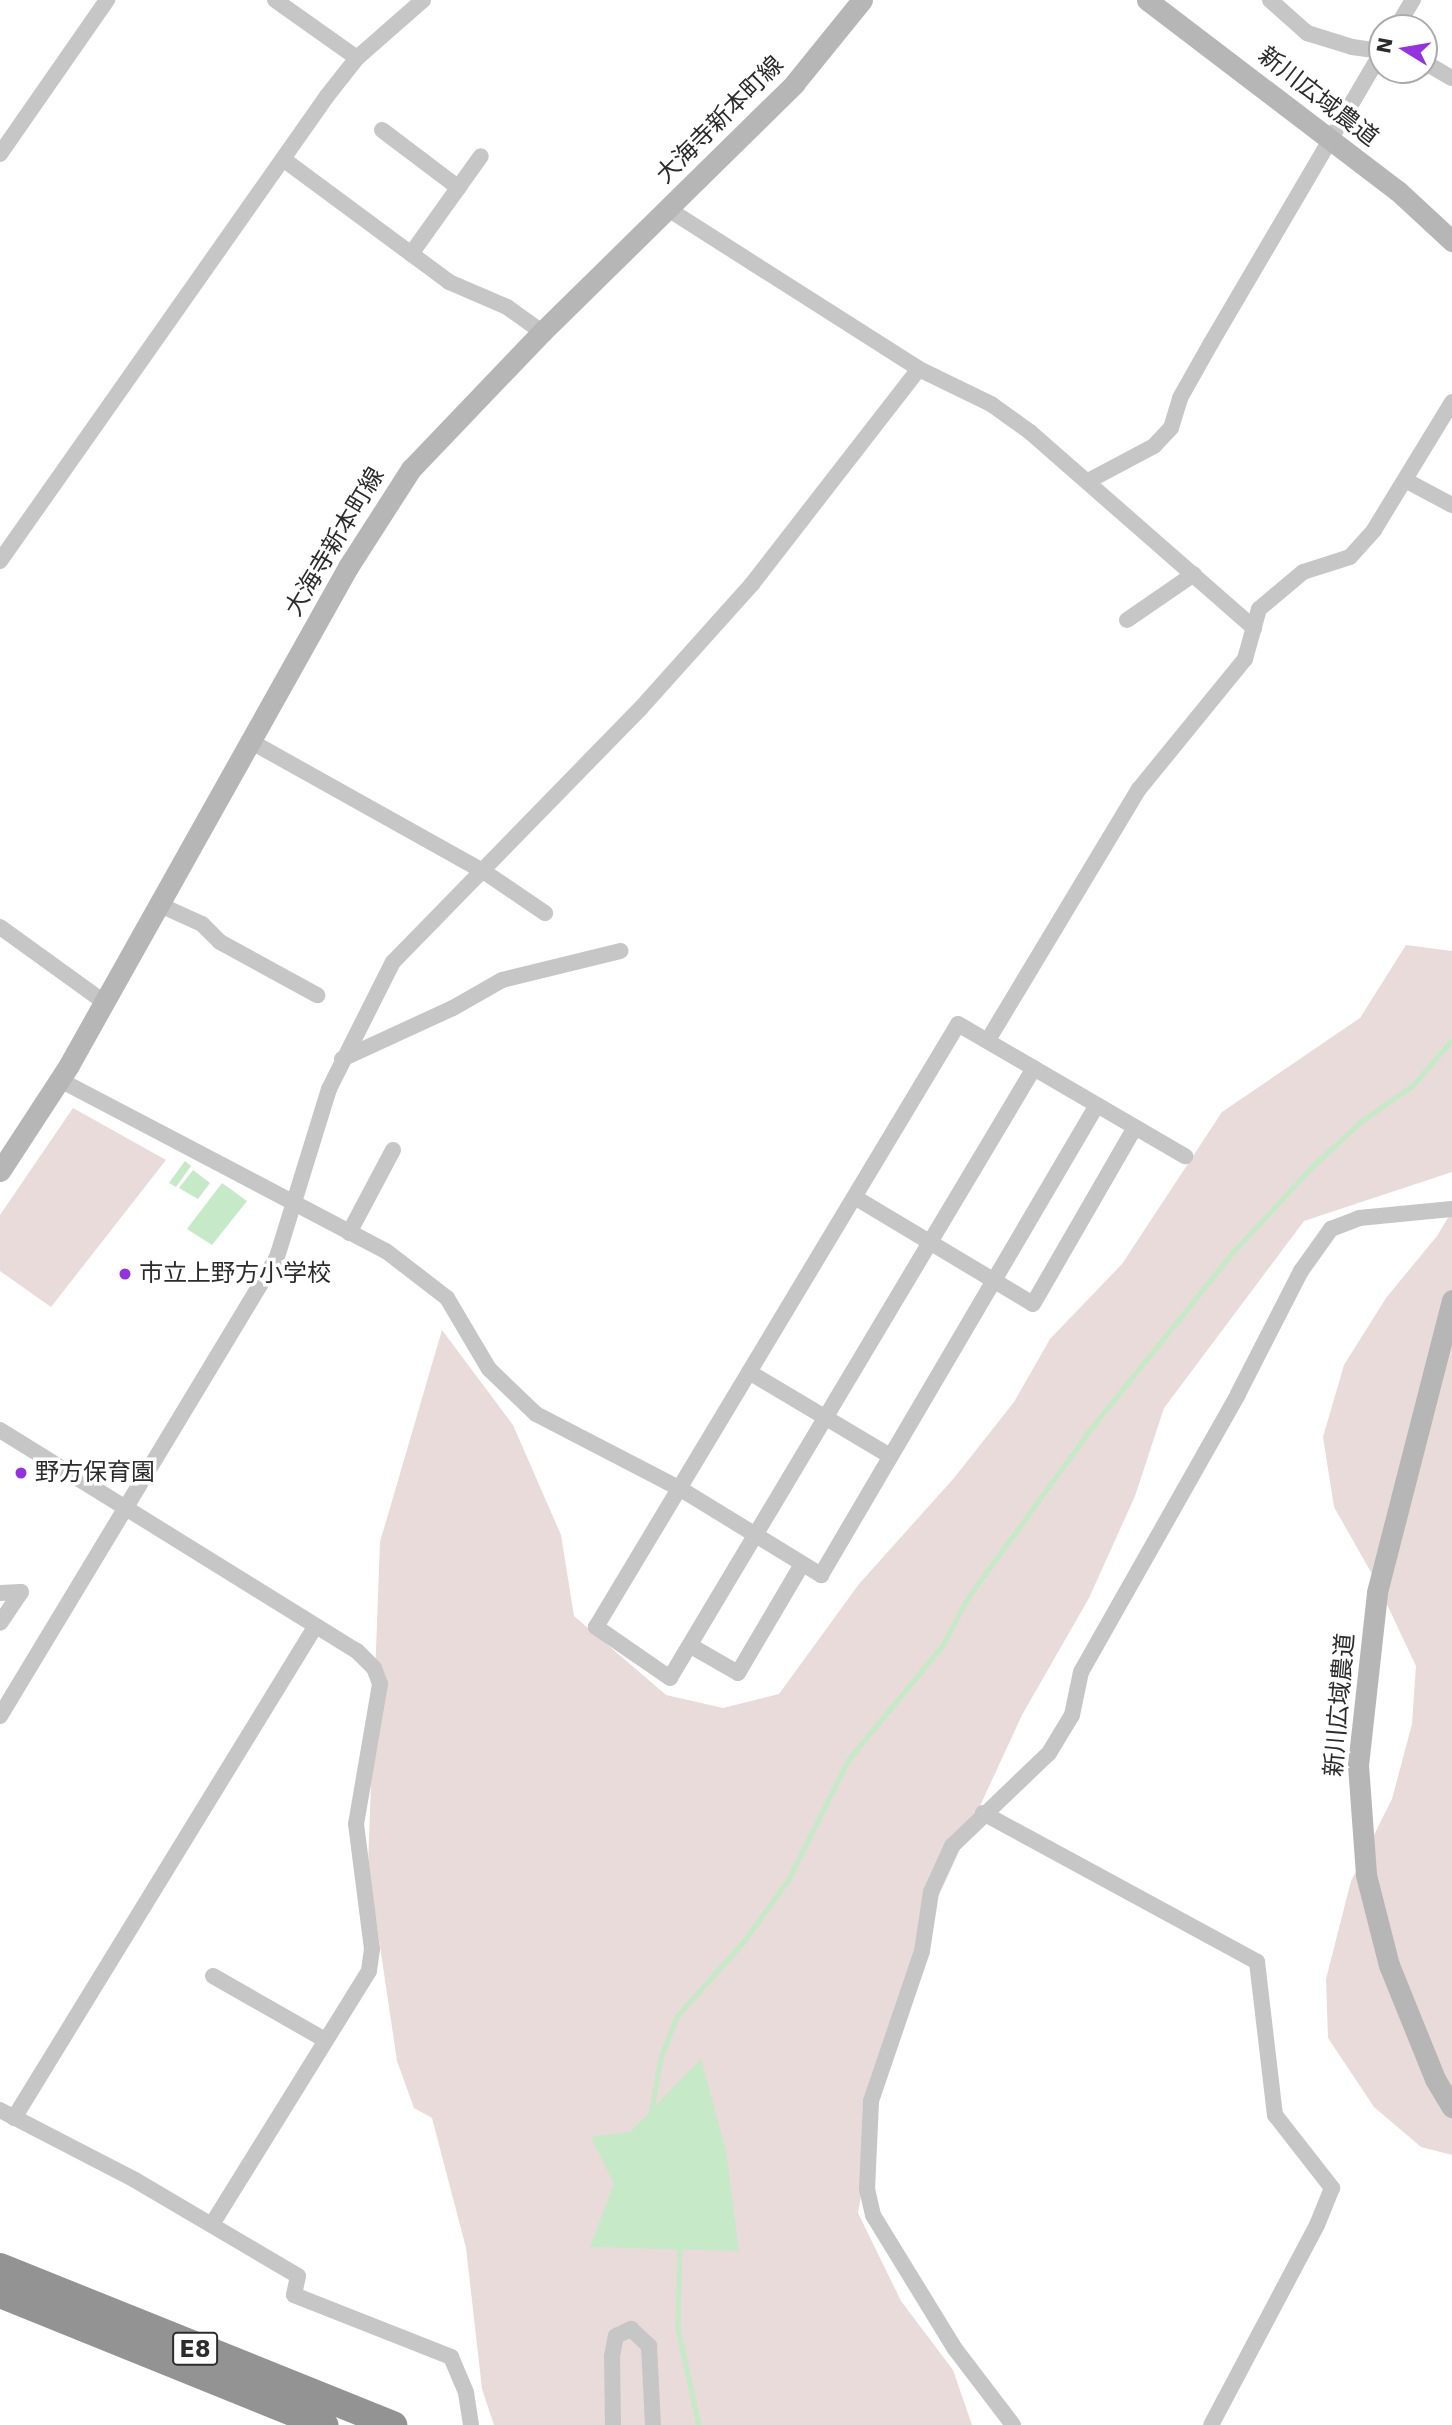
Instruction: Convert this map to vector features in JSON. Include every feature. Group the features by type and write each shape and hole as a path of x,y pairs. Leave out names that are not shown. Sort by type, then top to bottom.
{"highway":[{"name":"E8","path":"0,2267 393,2425"},
{"name":"E8","path":"0,2294 325,2425"}],"main road":[{"name":"大海寺新本町線","path":"0,1171 60,1080 374,523 411,469 542,332 794,84 862,0"},
{"name":"新川広域農道","path":"1147,0 1398,191 1452,241"},
{"name":"新川広域農道","path":"1452,1300 1377,1593 1358,1765 1366,1875 1389,1965 1435,2079 1452,2107"}],"street":[{"path":"0,154 107,0"},
{"path":"275,0 357,58"},
{"path":"0,561 357,58 423,0"},
{"path":"1270,0 1307,33 1368,50"},
{"path":"1090,480 1154,446 1171,428 1180,398 1368,76"},
{"path":"382,130 458,188"},
{"path":"411,254 481,156"},
{"path":"283,159 449,282 507,307 542,332"},
{"path":"668,209 919,369 990,404 1090,480 1254,628"},
{"path":"0,1716 267,1276 342,1059 393,962 640,709 752,584 919,369"},
{"path":"988,1040 1139,789 1245,659 1259,610 1303,572 1350,557 1374,530 1452,402"},
{"path":"1405,480 1452,505"},
{"path":"1127,620 1194,574"},
{"path":"250,741 483,871 545,912"},
{"path":"160,905 202,924 220,942 317,995"},
{"path":"0,927 104,1002"},
{"path":"342,1059 453,1008 502,979 620,951"},
{"path":"1034,1068 670,1678 596,1627 856,1198 958,1024 988,1040 1185,1156"},
{"path":"60,1080 349,1233 418,1273 447,1298 489,1368 536,1414 679,1488 756,1534 801,1566 821,1575 1097,1105"},
{"path":"856,1198 933,1241 1033,1304 1135,1127"},
{"path":"349,1233 393,1150"},
{"path":"1013,2425 955,2349 873,2215 867,2190 871,2101 922,1951 931,1892 952,1846 983,1813 1049,1753 1072,1715 1081,1672 1238,1394 1301,1271 1331,1229 1359,1218 1452,1209"},
{"path":"750,1372 890,1456"},
{"path":"0,1430 357,1651 374,1668 380,1684 356,1824 372,1949 369,1970 212,2224"},
{"path":"691,1646 738,1673 801,1566"},
{"path":"0,1593 21,1592 0,1623"},
{"path":"315,1627 7,2114 212,2224 298,2276 294,2295 452,2357 466,2392 471,2425"},
{"path":"983,1813 1257,1962 1275,2116 1332,2188 1317,2225 1211,2425"},
{"path":"213,1976 325,2040"},
{"path":"613,2425 612,2357 616,2336 631,2329 649,2346 653,2425"}],"shaded area":[{"path":"1406,945 1452,951 1452,1172 1304,1221 1164,1408 1135,1496 1089,1598 1022,1715 938,1897 887,2048 858,2213 901,2301 953,2370 972,2425 494,2425 482,2389 466,2248 432,2118 414,2108 397,2061 368,1865 380,1542 442,1330 513,1425 561,1535 574,1616 666,1695 723,1708 779,1694 859,1584 954,1478 1014,1402 1050,1339 1122,1264 1222,1112 1360,1018"},
{"path":"73,1108 166,1160 51,1307 0,1271 0,1215"},
{"path":"185,1161 191,1166 176,1187 169,1183"},
{"path":"193,1170 210,1183 198,1199 179,1188"},
{"path":"222,1183 247,1201 212,1245 187,1229"},
{"path":"1452,1211 1452,2155 1421,2147 1374,2107 1328,2038 1326,1979 1351,1881 1392,1799 1412,1724 1416,1666 1376,1581 1334,1507 1323,1437 1344,1365 1386,1298 1437,1236"},
{"path":"701,2059 726,2151 739,2251 590,2247 614,2184 591,2137 630,2132"}],"waterway":[{"path":"650,2118 661,2056 677,2016 744,1941 788,1880 848,1760 942,1646 967,1599 1089,1431 1232,1253 1310,1169 1360,1122 1412,1086 1452,1040"},
{"path":"680,2245 678,2328 699,2425"}],"place":[{"name":"市立上野方小学校","path":"125,1274"},
{"name":"野方保育園","path":"21,1473"}]}
